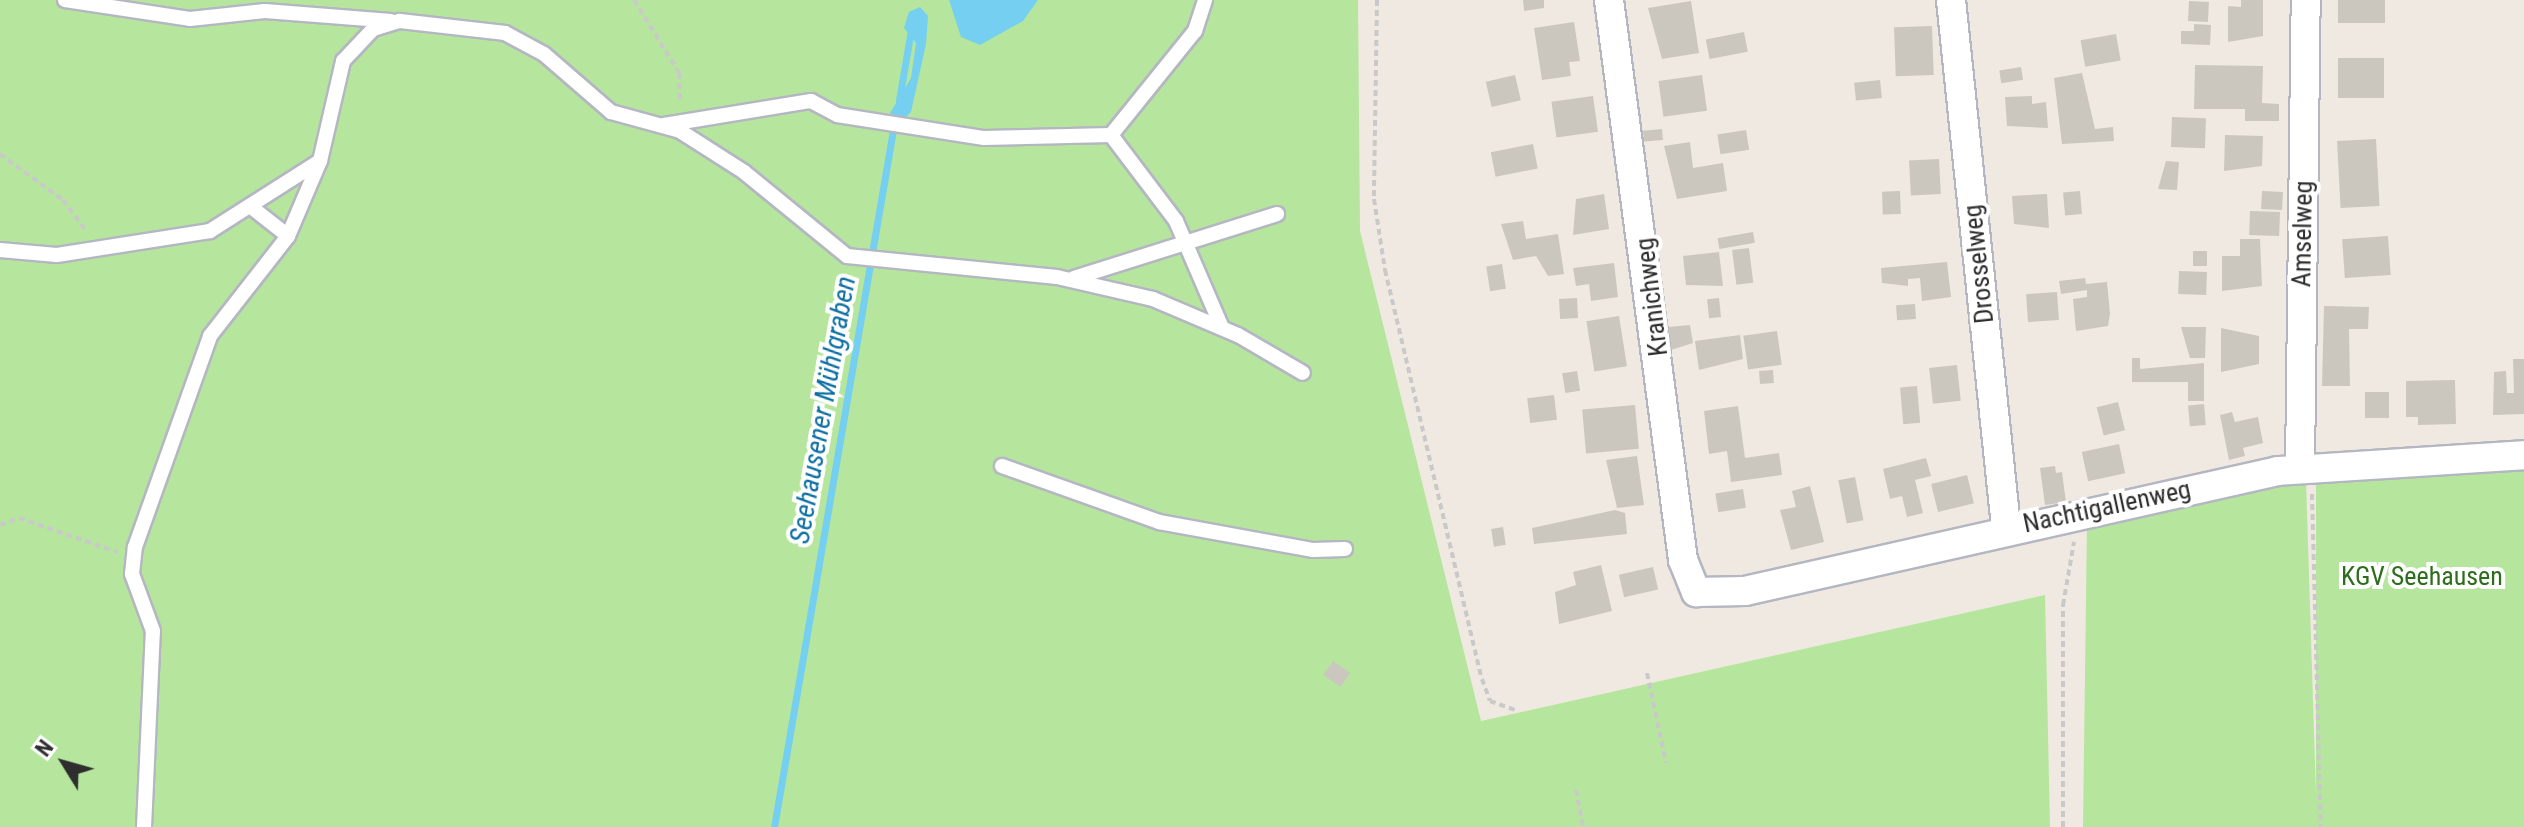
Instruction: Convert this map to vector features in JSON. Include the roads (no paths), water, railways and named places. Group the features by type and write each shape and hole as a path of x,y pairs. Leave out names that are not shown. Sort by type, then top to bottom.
{"street":[{"name":"Kranichweg","path":"1609,0 1683,560 1696,592"},
{"name":"Drosselweg","path":"1951,0 2006,527"},
{"name":"Amselweg","path":"2306,0 2306,468"},
{"name":"Nachtigallenweg","path":"1696,592 1745,591 2006,527 2306,468 2524,455"}],"lane":[{"path":"65,0 190,19 265,11 505,33 544,54 611,112 680,131 744,172 847,256 1070,280 1153,299 1222,328 1303,373"},
{"path":"660,126 811,101 837,115 984,138 1111,135 1195,31 1205,0"},
{"path":"144,827 153,631 132,574 134,559 210,336 288,236 320,161 343,61 373,29 400,21"},
{"path":"1111,135 1151,182 1186,245 1222,328"},
{"path":"0,250 57,255 210,231 320,161"},
{"path":"250,206 288,236"},
{"path":"1070,280 1277,214"},
{"path":"1002,466 1159,522 1313,550 1345,549"}],"water":[{"path":"949,0 1038,0 1023,21 980,45 961,37"},
{"path":"920,7 928,16 926,44 911,112 903,120 890,113 911,78 916,43 904,28 909,12"}],"waterway":[{"name":"Seehausener Mühlgraben","path":"899,100 911,30"},
{"name":"Seehausener Mühlgraben","path":"774,827 894,124"}],"park label":[{"name":"KGV Seehausen","path":"2422,577"}]}
